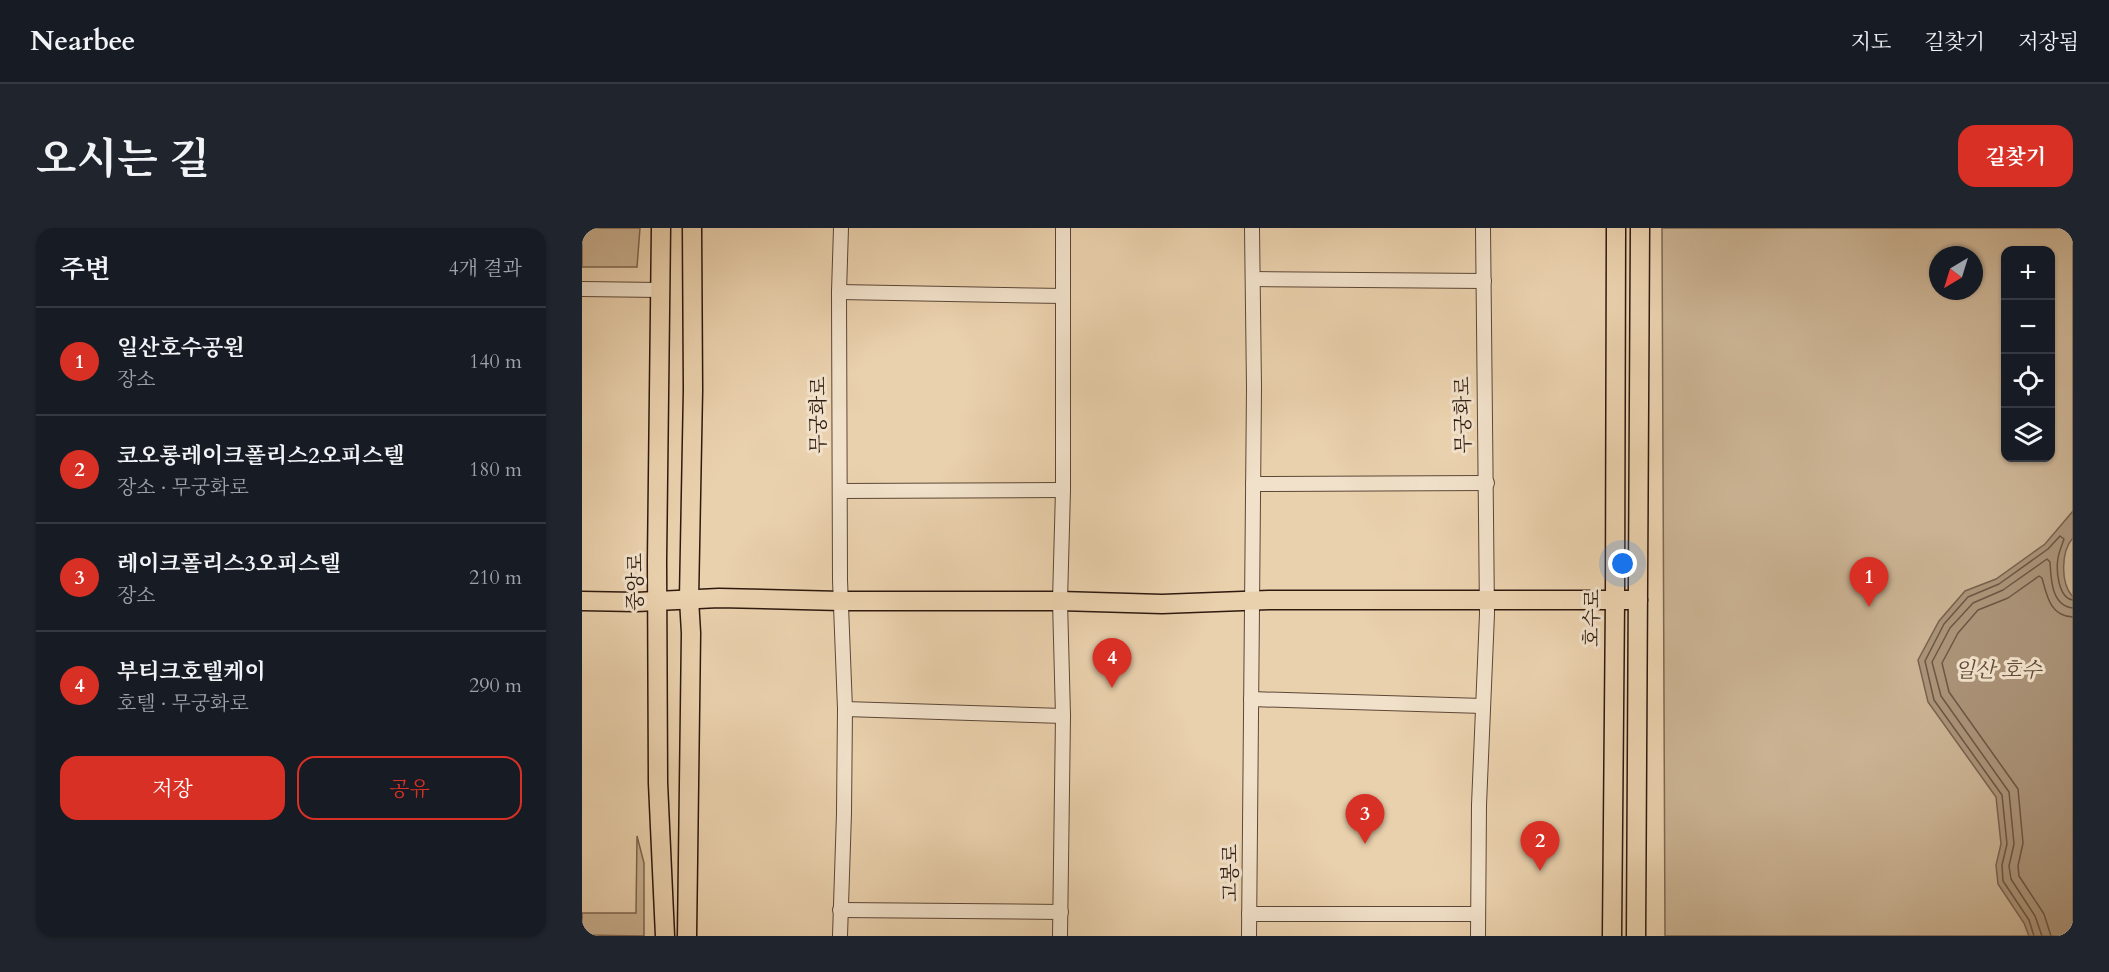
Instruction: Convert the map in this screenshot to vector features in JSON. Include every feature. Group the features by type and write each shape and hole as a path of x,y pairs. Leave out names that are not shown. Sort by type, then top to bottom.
{"main road":[{"name":"중앙로","path":"661,228 658,783 665,936"},
{"path":"687,936 693,390 692,228"},
{"name":"호수로","path":"1612,936 1616,228"},
{"path":"1636,936 1640,228"},
{"path":"582,601 658,602 689,599 1060,601 1162,604 1252,601 1638,600"}],"street":[{"name":"무궁화로","path":"840,936 845,709 841,601 841,228"},
{"path":"1060,936 1063,716 1060,601 1063,490 1063,228"},
{"path":"1252,228 1251,699 1483,706"},
{"name":"무궁화로","path":"1478,936 1479,805 1487,601 1483,228"},
{"path":"1252,279 1484,281"},
{"path":"582,289 660,290"},
{"path":"840,292 1064,296"},
{"path":"1253,484 1487,483"},
{"path":"841,491 1063,490"},
{"name":"고봉로","path":"1249,936 1251,699"},
{"path":"845,709 1063,716"},
{"path":"840,910 1061,912"},
{"path":"1250,914 1478,914"}],"shaded area":[{"path":"582,228 640,228 637,267 582,267"},
{"path":"1662,228 2073,228 2073,936 1665,936"},
{"path":"637,836 644,863 644,936 582,935 582,913 636,913"}],"water":[{"name":"일산 호수","path":"2073,511 2073,538 2064,559 2064,576 2073,597 2073,936 2029,936 2024,923 1998,884 1996,865 2001,844 1996,797 1928,702 1918,660 1939,621 1965,591 1996,579 2045,544"}],"place":[{"name":"일산호수공원","path":"1869,607"},
{"name":"부티크호텔케이","path":"1112,688"},
{"name":"레이크폴리스3오피스텔","path":"1365,844"},
{"name":"코오롱레이크폴리스2오피스텔","path":"1540,871"}]}
